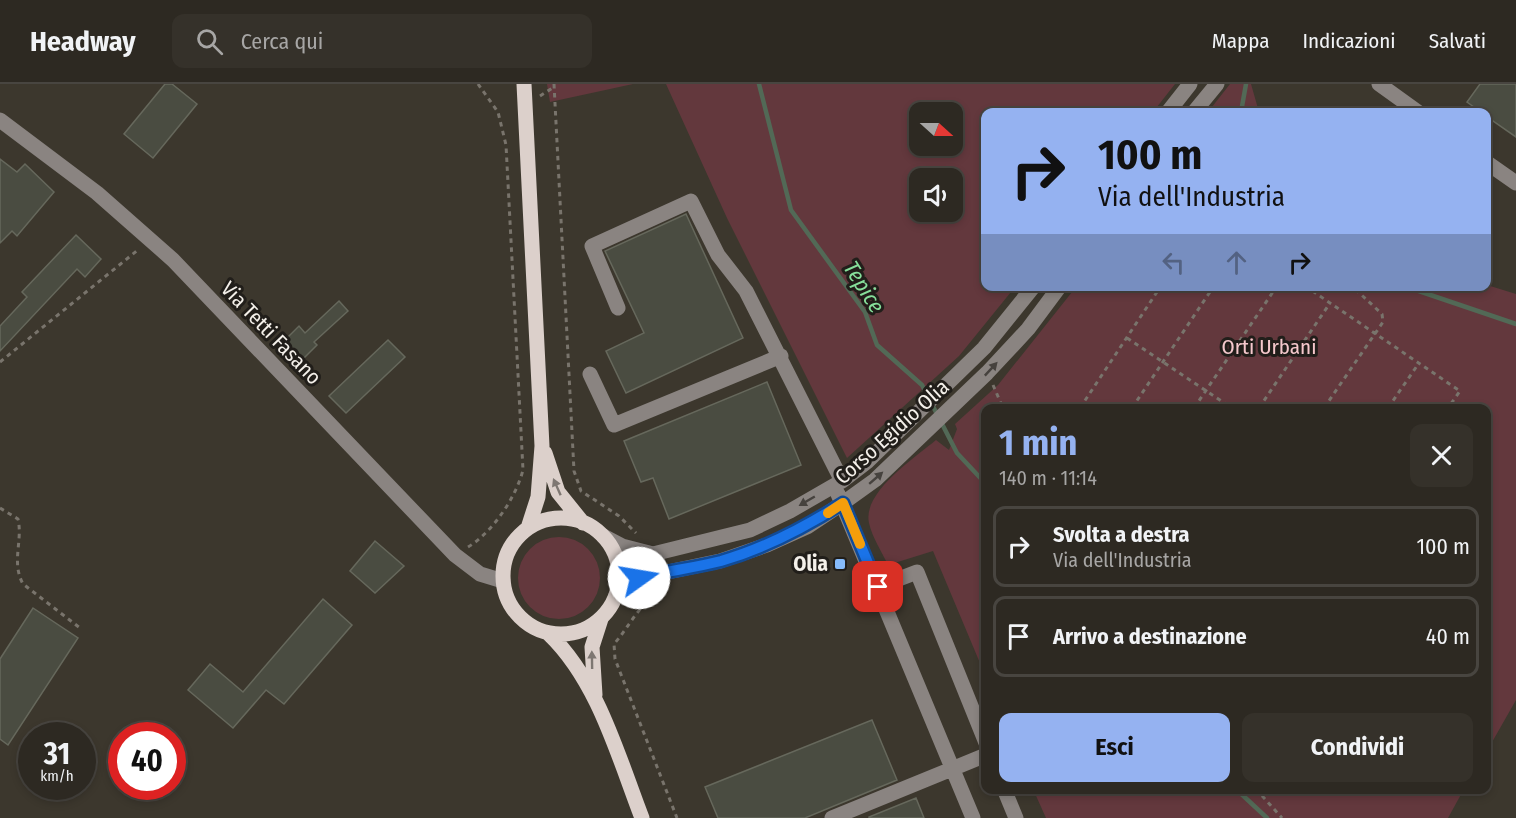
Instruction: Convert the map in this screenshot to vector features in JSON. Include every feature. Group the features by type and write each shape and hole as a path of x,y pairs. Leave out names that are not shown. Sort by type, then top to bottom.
{"main road":[{"path":"524,84 542,446 538,497 528,528 509,551 503,581 507,599 517,615 532,627 549,634 563,646 596,701 642,818"},
{"path":"542,446 558,492 583,523"},
{"path":"528,528 546,520 565,518 583,523 603,536 612,548 617,563 616,595 601,619 592,647 596,701"},
{"path":"549,634 568,634 585,629 601,619"}],"street":[{"path":"1171,108 1190,84"},
{"path":"1197,108 1217,84"},
{"path":"1379,84 1412,108"},
{"name":"Via Tetti Fasano","path":"0,120 97,193 173,260 455,555 480,574 503,581"},
{"path":"1491,166 1516,183"},
{"path":"618,308 592,246 691,201 718,255 746,291 781,356 838,483 843,503 973,818"},
{"name":"Corso Egidio Olia","path":"603,536 622,546 653,554 750,531 790,512 838,483 868,461 984,348 1030,291"},
{"name":"Corso Egidio Olia","path":"616,595 639,578 720,561 766,546 807,527 843,503 875,480 987,373 1028,329 1056,291"},
{"path":"590,374 614,425 781,356"},
{"path":"878,587 917,572 981,730"},
{"path":"832,818 981,757"},
{"path":"1007,794 1016,818"}],"path":[{"path":"455,555 474,544 497,518 519,485 523,470 506,145 498,112 478,84"},
{"path":"525,104 554,86 574,471 581,491 619,516 636,533 644,536"},
{"path":"0,362 150,241"},
{"path":"1083,404 1158,291"},
{"path":"1135,404 1211,291"},
{"path":"1197,404 1274,291"},
{"path":"1312,291 1460,391 1451,404"},
{"path":"1327,404 1383,322 1382,314 1357,291"},
{"path":"1262,404 1330,303"},
{"path":"1127,338 1226,404"},
{"path":"1391,404 1419,363"},
{"path":"987,373 1002,404"},
{"path":"0,508 18,519 20,529 16,561 18,574 23,584 80,628"},
{"path":"655,583 657,594 643,603 628,628 614,644 615,659 677,818"},
{"path":"1260,794 1282,818"}],"green space":[{"path":"547,84 633,84 550,102"},
{"path":"666,84 1175,84 1156,108 981,108 981,291 1012,291 959,356 847,458 727,218"},
{"path":"1230,84 1251,84 1258,108 1211,108"},
{"name":"Orti Urbani","path":"1491,286 1516,294 1516,700 1491,744 1491,404 981,404 981,665 933,551 888,565 872,534 869,511 874,499 892,476 936,440 949,450 957,429 955,424 998,385 1073,291 1491,291"},
{"path":"559,537 575,540 588,549 597,562 600,578 597,594 588,607 575,616 559,619 543,616 530,607 521,594 518,578 521,562 530,549 543,540"},
{"path":"1035,794 1461,794 1448,818 1046,818"}],"building":[{"path":"165,84 172,84 197,104 153,158 124,134"},
{"path":"1480,84 1516,84 1516,137 1491,120 1491,108 1475,108 1467,102"},
{"path":"0,159 17,172 25,164 54,192 17,236 12,231 0,243"},
{"path":"686,214 743,338 626,393 606,351 644,333 605,251"},
{"path":"76,235 101,259 85,277 77,269 0,351 0,326 27,297 22,292"},
{"path":"339,301 348,311 314,342 317,345 298,364 280,345 299,326 305,333"},
{"path":"388,340 405,357 346,413 329,396"},
{"path":"767,382 801,465 669,519 653,478 641,482 624,441"},
{"path":"375,541 404,566 375,593 350,571"},
{"path":"323,599 352,625 284,704 266,690 233,728 188,690 210,664 243,692"},
{"path":"33,608 78,638 23,722 18,722 18,730 8,745 0,739 0,659"},
{"path":"872,720 897,780 805,818 718,818 705,787"},
{"path":"916,798 924,818 869,818 869,817"}],"waterway":[{"name":"Tepice","path":"759,84 791,210 865,312 877,345 922,385 957,453 981,479"},
{"path":"1242,108 1246,84"},
{"path":"1419,291 1516,324"},
{"name":"Tepice","path":"1241,794 1267,818"}],"slow traffic":[{"path":"828,513 843,503 860,544"}],"place":[{"name":"Olia","path":"840,564"}],"route":[{"path":"639,578 720,561 766,546 807,527 843,503 878,587"}]}
